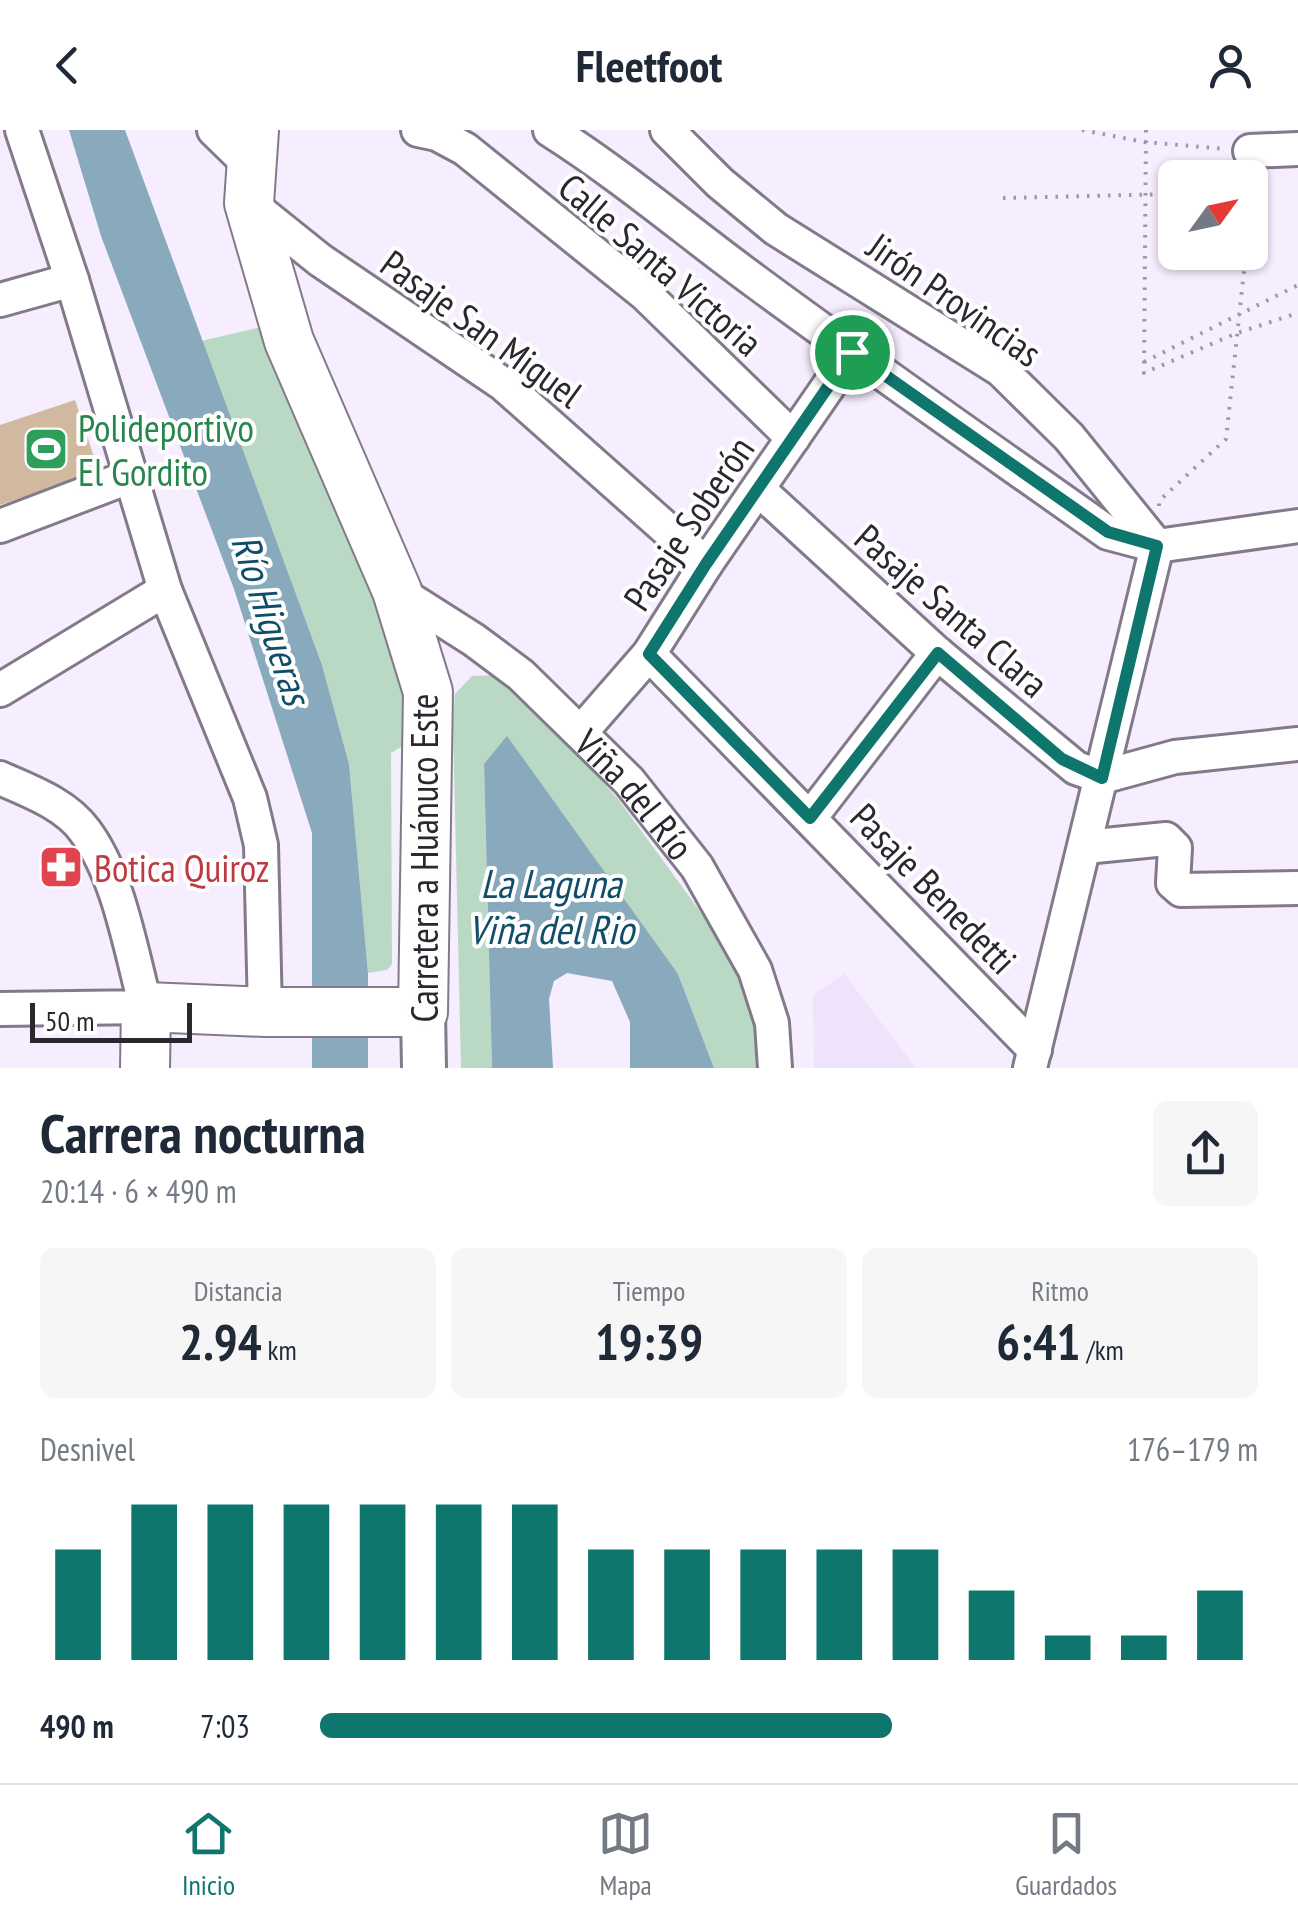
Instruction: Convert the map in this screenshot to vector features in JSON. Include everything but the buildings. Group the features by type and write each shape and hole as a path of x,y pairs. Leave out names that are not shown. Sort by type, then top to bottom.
{"highway":[{"name":"Carretera a Huánuco Este","path":"251,166 289,341 397,592 428,692 423,1012"},
{"path":"146,1068 146,1007 423,1012"}],"main road":[{"name":"Carretera a Huánuco Este","path":"423,1012 424,1068"}],"street":[{"path":"22,130 72,280 165,590 250,798 261,845 276,1012"},
{"name":"Pasaje San Miguel","path":"214,130 251,166 320,260 503,384 706,564"},
{"name":"Calle Santa Victoria","path":"418,130 437,134 465,150 645,294 793,438"},
{"path":"550,130 612,169 737,268 1108,532 1157,546 1298,526"},
{"name":"Jirón Provincias","path":"667,130 720,183 776,229 1001,370 1069,437 1157,546"},
{"path":"1250,151 1298,148"},
{"path":"0,300 72,280"},
{"name":"Pasaje Soberón","path":"581,732 649,654 852,352"},
{"path":"0,526 129,477"},
{"name":"Pasaje Santa Clara","path":"758,489 938,653 1062,759 1102,778"},
{"path":"1033,1059 1157,546"},
{"path":"0,690 165,590"},
{"name":"Viña del Río","path":"397,592 521,674 630,781 697,868 755,970 772,1023 775,1068"},
{"path":"810,818 938,653"},
{"name":"Pasaje Benedetti","path":"649,654 810,818 1033,1059"},
{"path":"1102,778 1175,757 1298,744"},
{"path":"0,778 44,797 84,828 108,872 146,1007 0,1009"},
{"path":"1084,846 1166,839 1175,848 1173,884 1181,890 1298,888"}],"path":[{"path":"1082,130 1144,142 1250,151"},
{"path":"1146,130 1144,373 1298,312"},
{"path":"1003,198 1158,193"},
{"path":"1157,546 1160,501 1226,438 1243,270"},
{"path":"1144,362 1298,284"}],"shaded area":[{"path":"844,974 916,1068 814,1068 813,995"}],"green space":[{"path":"261,327 399,657 406,744 391,753 392,964 387,970 368,973 349,764 322,665 201,341"},
{"path":"495,675 518,687 618,799 713,929 740,972 758,1022 758,1068 714,1068 678,974 484,764 492,1068 461,1068 455,694 472,676"}],"water":[{"name":"Río Higueras","path":"69,130 125,130 322,665 349,764 368,973 368,1068 312,1068 312,833 234,589 101,236"},
{"name":"La Laguna Viña del Rio","path":"507,736 678,974 714,1068 630,1068 630,1022 612,981 567,973 554,981 549,999 553,1068 492,1068 484,764"}],"place":[{"name":"Polideportivo El Gordito","path":"46,449"},
{"name":"Botica Quiroz","path":"61,867"}],"route":[{"path":"852,352 1108,532 1157,546 1102,778 1062,759 938,653 810,818 649,654 852,352"}]}
